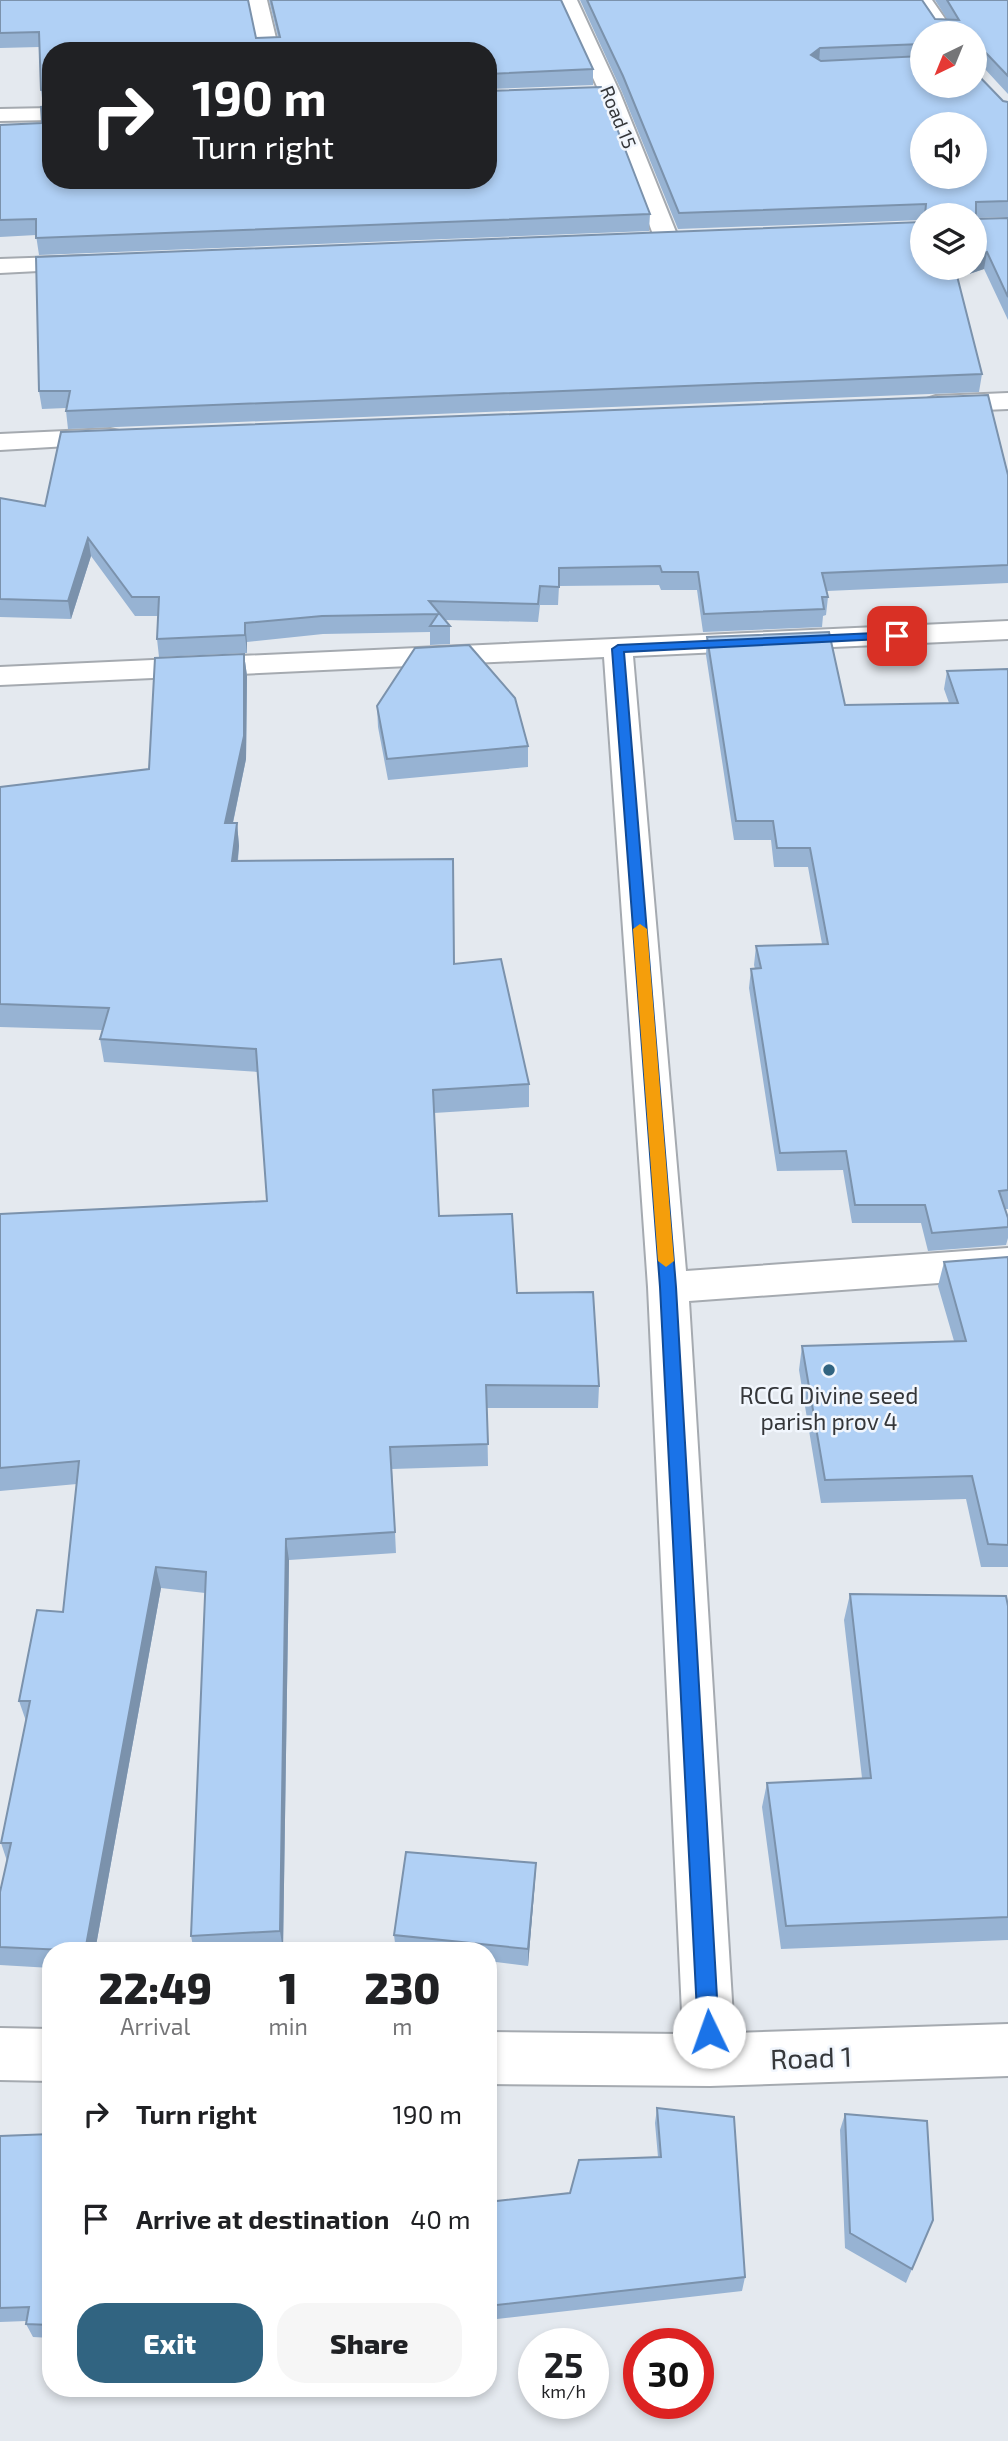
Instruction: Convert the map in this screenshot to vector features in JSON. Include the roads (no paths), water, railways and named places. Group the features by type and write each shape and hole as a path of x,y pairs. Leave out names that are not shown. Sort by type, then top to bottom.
{"street":[{"path":"257,0 268,42"},
{"name":"Road 15","path":"567,0 610,93 666,237"},
{"path":"922,0 937,21"},
{"path":"583,94 610,93"},
{"path":"0,115 42,114"},
{"path":"638,238 693,236"},
{"path":"0,266 111,261"},
{"path":"911,405 1008,401"},
{"path":"0,442 138,436"},
{"path":"0,676 1008,630"},
{"path":"618,649 668,1287 710,2060"},
{"path":"668,1287 1008,1263"},
{"name":"Road 1","path":"497,2058 710,2060 1008,2050"},
{"path":"0,2054 42,2055"}],"place":[{"name":"RCCG Divine seed parish prov 4","path":"829,1370"}]}
